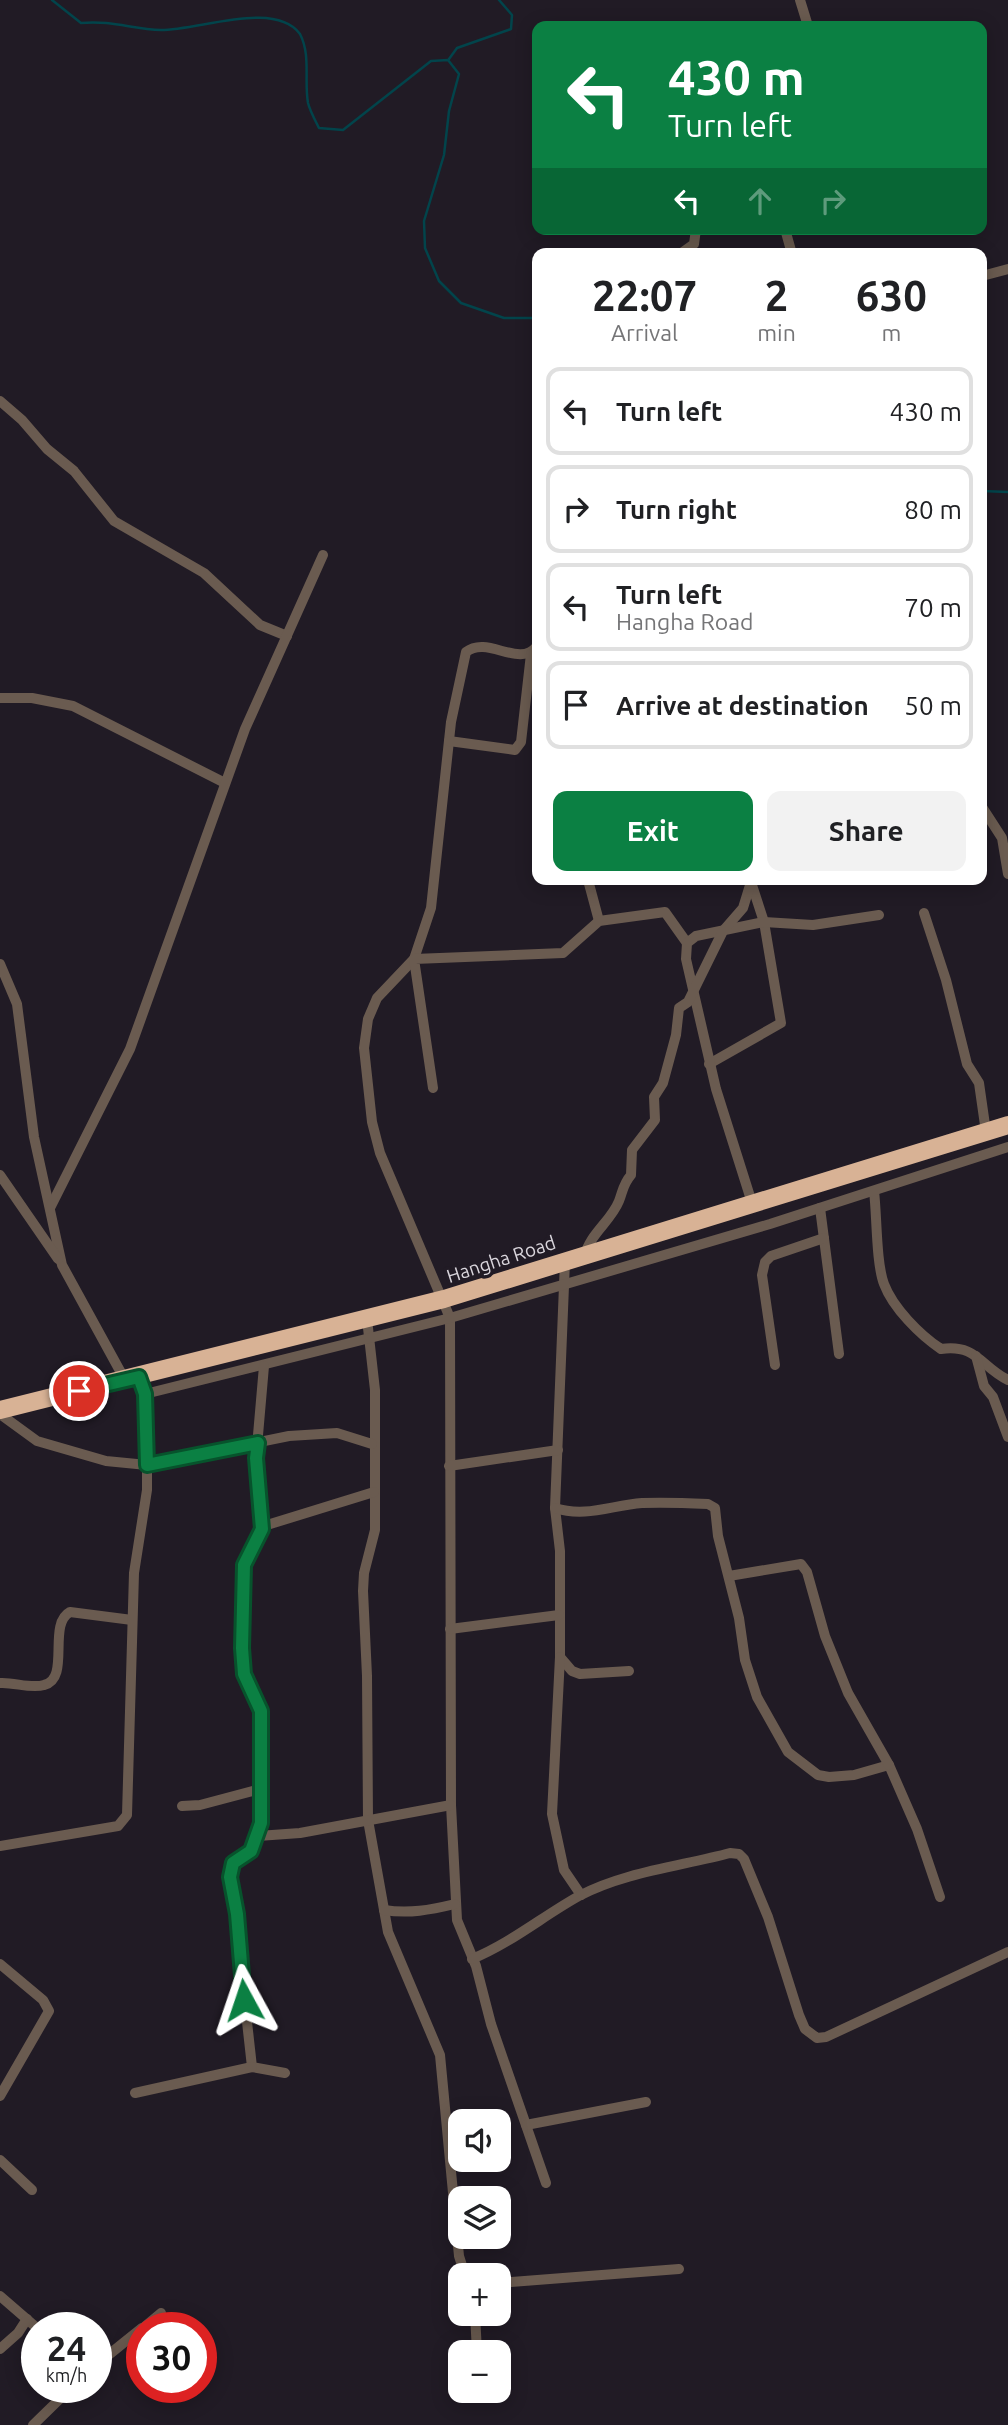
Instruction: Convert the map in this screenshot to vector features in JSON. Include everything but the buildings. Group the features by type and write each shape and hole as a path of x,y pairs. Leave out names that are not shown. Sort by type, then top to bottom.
{"highway":[{"name":"Hangha Road","path":"0,1412 132,1378 368,1328 444,1299 753,1206 1008,1125"}],"street":[{"path":"800,0 806,21"},
{"path":"987,275 1008,270"},
{"path":"0,401 22,420 47,449 74,471 114,521 204,573 260,625 287,636"},
{"path":"50,1208 130,1049 250,715 323,555"},
{"path":"532,651 524,656 485,646 472,647 466,652 449,741 431,908 414,959 377,998 368,1019 364,1048 372,1122 380,1153 450,1318 451,1805 457,1920 546,2183"},
{"path":"449,741 515,750 521,742 532,674"},
{"path":"0,698 32,698 73,706 225,783"},
{"path":"987,815 1002,838 1008,874"},
{"path":"589,885 600,921"},
{"path":"585,1255 587,1246 612,1214 624,1183 631,1175 632,1150 655,1120 654,1097 663,1083 676,1035 679,1009 688,1002 723,931 743,908 750,885"},
{"path":"709,1064 781,1023 764,922 752,885"},
{"path":"414,959 563,953 600,921 665,912 687,943 686,959 695,988 709,1064 753,1206"},
{"path":"924,913 946,980 967,1064 979,1083 986,1132"},
{"path":"687,943 696,936 764,922 813,925 879,915"},
{"path":"414,959 433,1088"},
{"path":"0,964 13,990 20,1022 34,1137 62,1265"},
{"path":"145,1394 264,1366 368,1328 450,1318 820,1208 1008,1147"},
{"path":"0,1175 145,1394 147,1465 147,1490 135,1551 129,1805 125,1821 118,1826 0,1846"},
{"path":"874,1191 883,1282 891,1296 930,1342 941,1349 955,1347 975,1354 1008,1380"},
{"path":"820,1208 839,1354"},
{"path":"775,1366 762,1275 765,1262 771,1256 824,1238"},
{"path":"565,1261 555,1508 560,1550 560,1657 552,1814 564,1870 581,1895"},
{"path":"368,1328 375,1390 372,1444 375,1530 364,1573 363,1591 368,1820 388,1932 440,2054 462,2263"},
{"path":"975,1354 984,1386 993,1397 1008,1437"},
{"path":"252,2067 230,1877 233,1863 251,1851 261,1823 261,1711 244,1674 242,1648 244,1565 262,1529 257,1466 264,1366"},
{"path":"0,1412 37,1441 106,1461 147,1465 289,1436 337,1433 372,1444"},
{"path":"449,1466 558,1450"},
{"path":"262,1529 276,1521 374,1492"},
{"path":"555,1508 577,1513 640,1503 708,1504 715,1508 718,1536 729,1576 745,1660 757,1697 788,1752 806,1768 829,1777 854,1775 889,1765"},
{"path":"729,1576 801,1564 807,1572 825,1636 848,1693 889,1765 917,1829 940,1897"},
{"path":"0,1683 44,1685 51,1682 57,1673 61,1622 71,1612 132,1620"},
{"path":"450,1629 559,1615"},
{"path":"560,1657 572,1671 580,1674 629,1671"},
{"path":"182,1806 200,1805 260,1789"},
{"path":"258,1836 300,1833 451,1805"},
{"path":"472,1959 489,1952 581,1895 670,1867 739,1854 744,1859 768,1917 802,2022 809,2034 817,2038 826,2037 1008,1952"},
{"path":"384,1910 424,1912 455,1904"},
{"path":"0,1964 43,2000 49,2011 0,2096"},
{"path":"135,2093 252,2067 285,2073"},
{"path":"526,2125 646,2102"},
{"path":"0,2160 32,2190"},
{"path":"511,2282 679,2269"},
{"path":"0,2296 21,2314"},
{"path":"0,2349 21,2328"},
{"path":"112,2352 126,2341"},
{"path":"33,2425 56,2403"}],"waterway":[{"path":"52,0 81,23 161,30 255,18 273,19 288,24 300,34 303,42 308,103 319,128 343,130 431,61 448,60 459,74 449,111 444,155 424,221 425,248 439,281 461,303 504,318 532,318"},
{"path":"449,59 457,48 511,29 512,15 499,0"},
{"path":"987,491 1008,492"}],"route":[{"path":"79,1391 139,1377 145,1394 147,1465 165,1464 258,1443 256,1458 262,1529 244,1565 246,1605 242,1648 244,1674 261,1711 261,1823 251,1851 237,1857 230,1877 237,1914 244,2000"}]}
